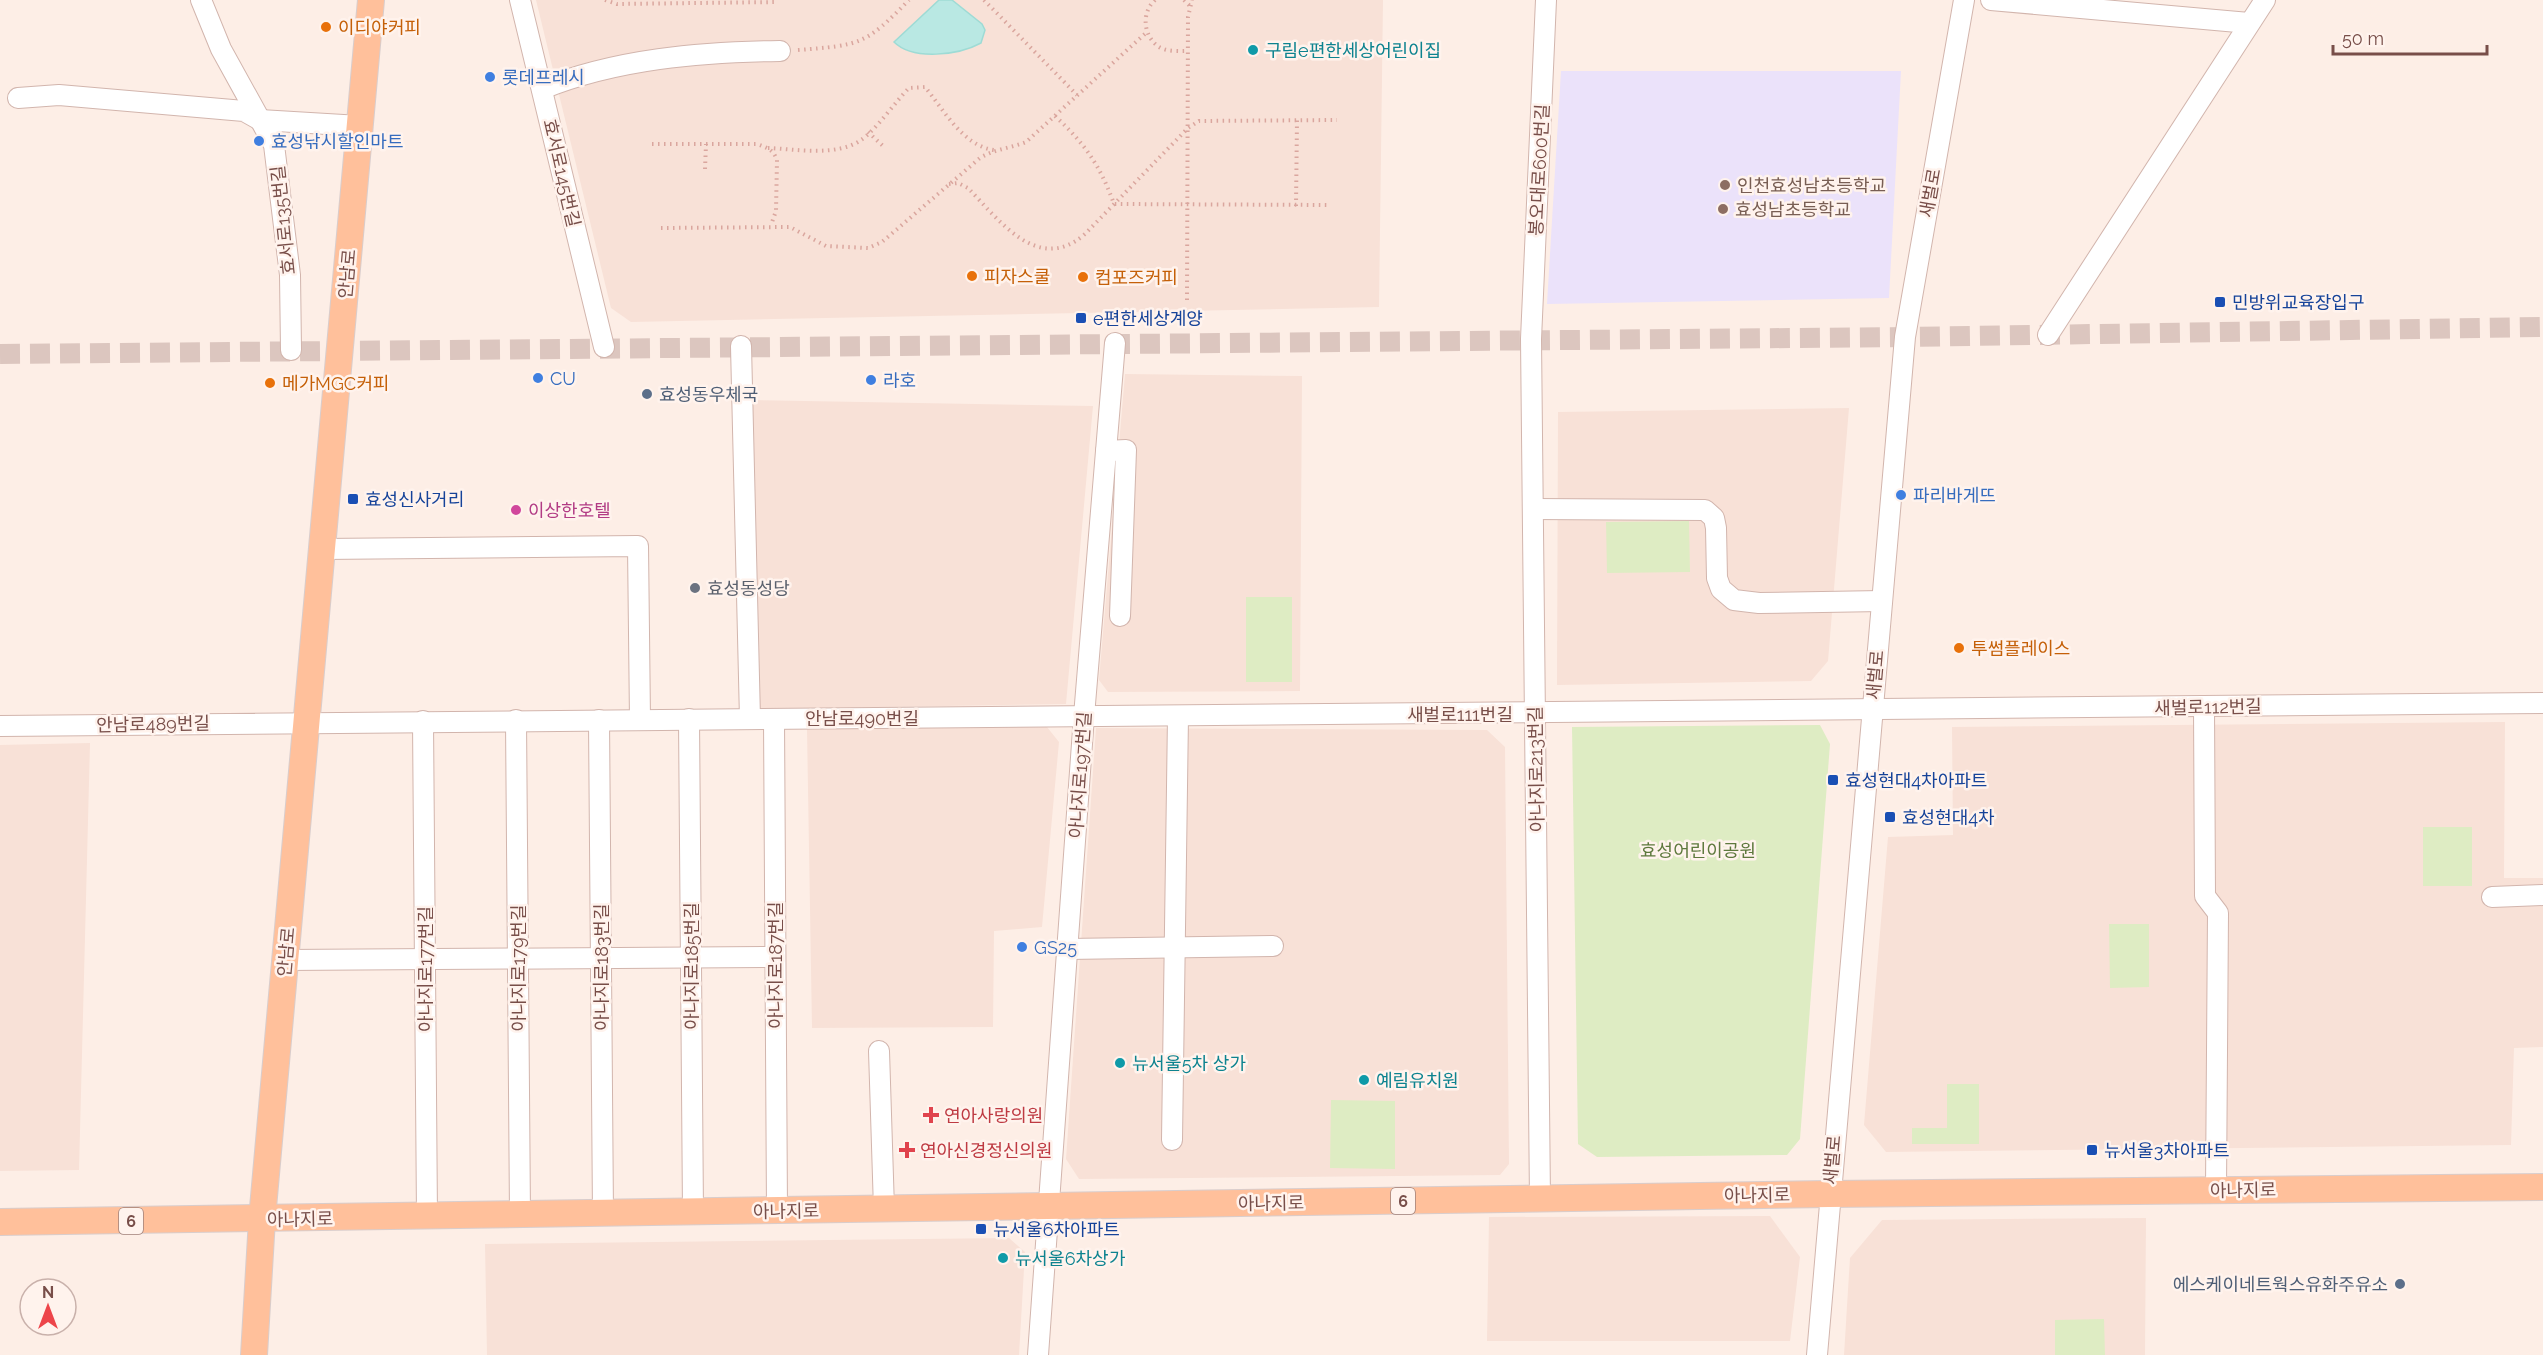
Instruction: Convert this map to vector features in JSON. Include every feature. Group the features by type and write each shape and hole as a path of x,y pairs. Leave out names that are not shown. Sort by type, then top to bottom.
{"main road":[{"name":"안남로","path":"254,1355 262,1219 371,0"},
{"name":"아나지로","path":"0,1222 1829,1194 2543,1187"}],"street":[{"name":"효서로135번길","path":"201,0 221,49 274,145 290,275 291,350"},
{"name":"효서로145번길","path":"520,0 604,347"},
{"name":"봉오대로600번길","path":"1531,339 1546,0"},
{"name":"새벌로","path":"1817,1355 1829,1194 1905,337 1964,0"},
{"path":"1991,0 2250,23"},
{"path":"2048,335 2265,0"},
{"path":"542,89 577,75 627,64 780,51"},
{"path":"18,98 59,95 244,111 260,120 360,126"},
{"name":"아나지로213번길","path":"1531,339 1540,1199"},
{"name":"아나지로197번길","path":"1038,1355 1084,716 1115,343"},
{"path":"741,346 750,719"},
{"path":"1106,451 1126,450 1120,616"},
{"path":"1533,509 1705,510 1714,518 1716,528 1717,578 1721,589 1734,600 1760,603 1882,601"},
{"path":"322,549 638,546 640,720"},
{"name":"새벌로112번길","path":"1872,711 2543,703"},
{"path":"2204,707 2205,896 2218,913 2216,1191"},
{"name":"새벌로111번길","path":"1084,716 1872,711"},
{"name":"안남로490번길","path":"306,722 1084,716"},
{"path":"1172,1140 1178,716"},
{"name":"아나지로185번길","path":"689,719 693,1212"},
{"name":"아나지로187번길","path":"774,719 777,1211"},
{"name":"아나지로179번길","path":"516,720 520,1215"},
{"name":"아나지로183번길","path":"599,720 603,1214"},
{"name":"아나지로177번길","path":"423,721 427,1217"},
{"name":"안남로489번길","path":"0,726 306,722"},
{"path":"2492,897 2543,895"},
{"path":"1067,949 1273,946"},
{"path":"285,960 775,957"},
{"path":"879,1052 884,1209"}],"path":[{"path":"605,0 617,4 778,2"},
{"path":"780,51 841,47 863,41 876,33 909,0"},
{"path":"984,0 1077,95"},
{"path":"1185,0 1191,7"},
{"path":"1187,300 1188,51 1192,0"},
{"path":"1152,1 1146,12 1148,32 1160,48 1188,51"},
{"path":"652,144 757,144 768,148 836,148 862,140 909,88 916,86 925,87 969,140 980,148 994,150 1011,148 1026,142 1148,32"},
{"path":"1055,116 1081,140 1103,172 1114,204"},
{"path":"1296,206 1297,120"},
{"path":"948,184 958,183 968,188 1014,235 1030,244 1052,249 1072,245 1188,128 1199,121 1337,120"},
{"path":"868,132 883,146"},
{"path":"705,169 706,144"},
{"path":"768,148 777,160 776,211 770,226"},
{"path":"661,228 790,227 826,246 868,248 882,242 948,184 994,150"},
{"path":"1114,204 1330,206"}],"shaded area":[{"path":"536,0 1383,0 1379,307 631,322 611,308"},
{"name":"인천효성남초등학교","path":"1561,71 1901,71 1889,298 1547,304"},
{"path":"1125,374 1302,376 1300,691 1108,692 1099,680"},
{"path":"752,400 1093,406 1066,704 759,709"},
{"path":"1849,408 1828,661 1811,681 1557,685 1558,412"},
{"path":"2505,722 2504,878 2543,878 2543,1047 2514,1048 2511,1145 1886,1152 1864,1125 1888,837 1953,835 1952,727"},
{"path":"1047,727 1059,742 1042,927 994,931 993,1027 812,1028 807,729"},
{"path":"1096,728 1487,730 1505,747 1509,1164 1500,1175 1079,1179 1066,1159"},
{"path":"90,743 79,1170 0,1171 0,745"},
{"path":"1770,1216 1800,1257 1790,1341 1487,1341 1489,1217"},
{"path":"2146,1218 2145,1355 1844,1355 1850,1258 1882,1220"},
{"name":"뉴서울6차아파트","path":"1009,1238 1025,1252 1019,1355 487,1355 485,1244"}],"green space":[{"path":"1689,521 1690,572 1607,573 1606,522"},
{"path":"1246,597 1292,597 1292,682 1246,682"},
{"name":"효성어린이공원","path":"1820,725 1830,744 1800,1139 1787,1155 1597,1157 1578,1144 1572,727"},
{"path":"2423,827 2472,827 2472,886 2423,886"},
{"path":"2109,924 2149,924 2149,987 2110,988"},
{"path":"1947,1084 1979,1084 1979,1144 1912,1144 1912,1128 1947,1128"},
{"path":"1331,1100 1395,1101 1395,1169 1330,1168"},
{"path":"2104,1319 2105,1355 2055,1355 2055,1320"}],"water":[{"path":"939,0 952,0 982,24 985,30 981,43 961,51 924,54 902,48 894,42"}],"tunnel":[{"path":"0,354 1905,337 2543,327"}],"place":[{"name":"이디야커피","path":"326,27"},
{"name":"구림e편한세상어린이집","path":"1253,50"},
{"name":"롯데프레시","path":"490,77"},
{"name":"효성낚시할인마트","path":"259,141"},
{"name":"인천효성남초등학교","path":"1725,185"},
{"name":"효성남초등학교","path":"1723,209"},
{"name":"피자스쿨","path":"972,276"},
{"name":"컴포즈커피","path":"1083,277"},
{"name":"민방위교육장입구","path":"2220,302"},
{"name":"e편한세상계양","path":"1081,318"},
{"name":"CU","path":"538,378"},
{"name":"라호","path":"871,380"},
{"name":"메가MGC커피","path":"270,383"},
{"name":"효성동우체국","path":"647,394"},
{"name":"파리바게뜨","path":"1901,495"},
{"name":"효성신사거리","path":"353,499"},
{"name":"이상한호텔","path":"516,510"},
{"name":"효성동성당","path":"695,588"},
{"name":"투썸플레이스","path":"1959,648"},
{"name":"효성현대4차아파트","path":"1833,780"},
{"name":"효성현대4차","path":"1890,817"},
{"name":"GS25","path":"1022,947"},
{"name":"뉴서울5차 상가","path":"1120,1063"},
{"name":"예림유치원","path":"1364,1080"},
{"name":"연아사랑의원","path":"931,1115"},
{"name":"연아신경정신의원","path":"907,1150"},
{"name":"뉴서울3차아파트","path":"2092,1150"},
{"name":"뉴서울6차아파트","path":"981,1229"},
{"name":"뉴서울6차상가","path":"1003,1258"},
{"name":"에스케이네트웍스유화주유소","path":"2400,1284"}]}
